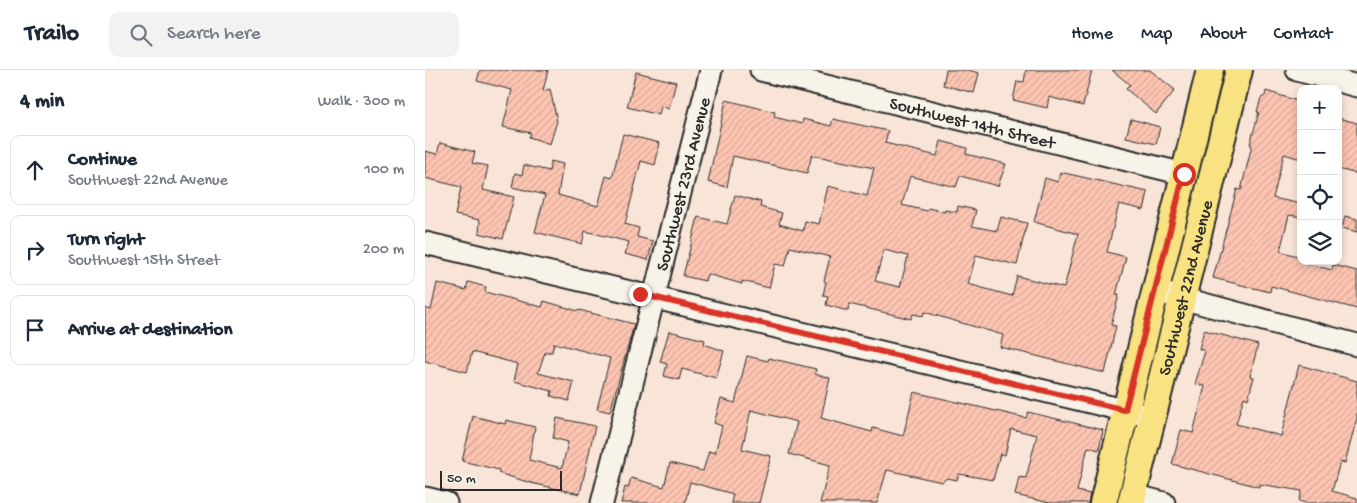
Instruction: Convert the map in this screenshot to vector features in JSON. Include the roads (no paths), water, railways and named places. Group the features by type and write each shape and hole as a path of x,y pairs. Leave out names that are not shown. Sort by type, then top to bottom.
{"main road":[{"name":"Southwest 22nd Avenue","path":"1103,503 1210,70"},
{"name":"Southwest 22nd Avenue","path":"1132,499 1239,70"}],"street":[{"name":"Southwest 23rd Avenue","path":"602,503 711,70"},
{"name":"Southwest 14th Street","path":"761,70 1184,174"},
{"path":"1297,70 1357,86"},
{"path":"425,243 1152,417"},
{"path":"1155,291 1357,345"},
{"path":"425,498 446,503"},
{"path":"1132,499 1164,503"}]}
